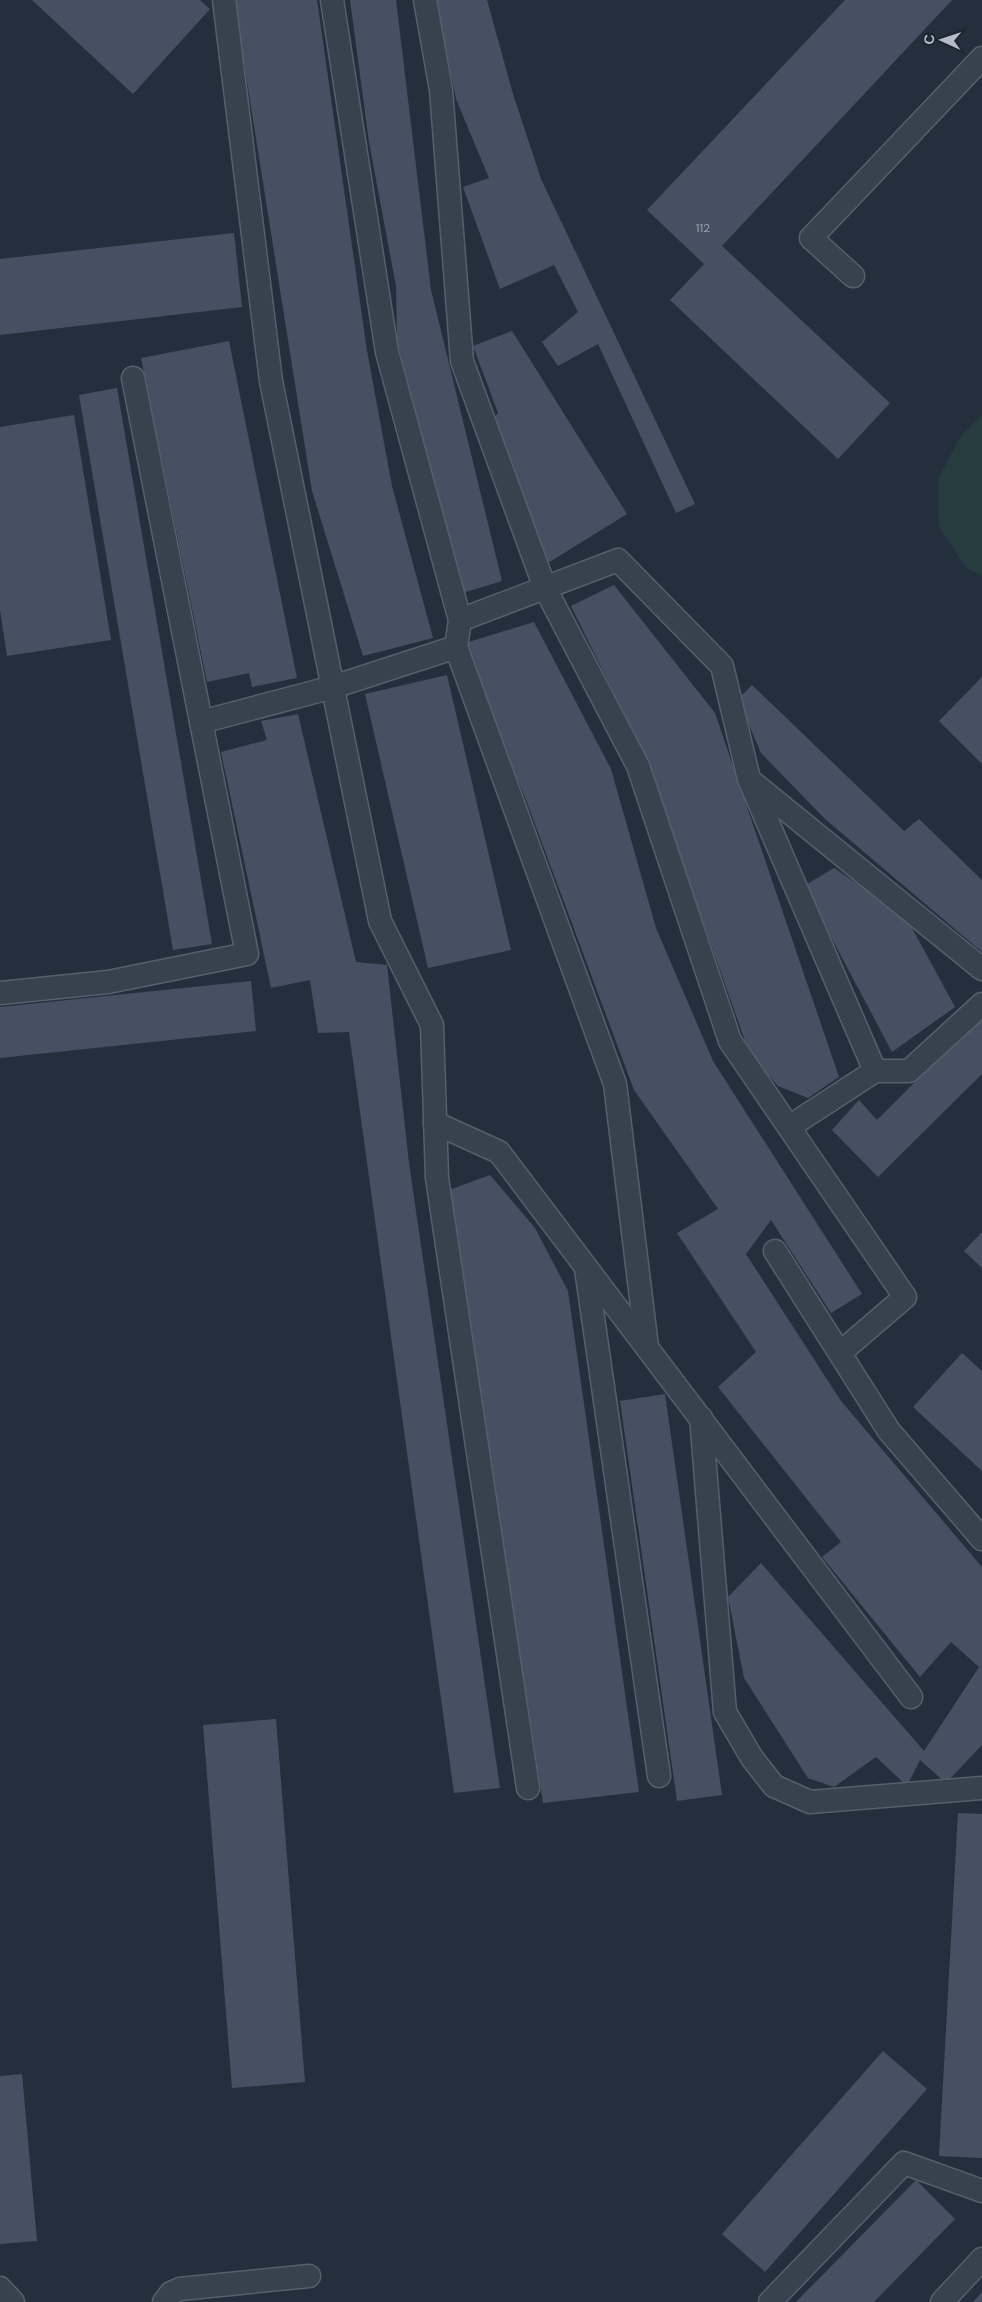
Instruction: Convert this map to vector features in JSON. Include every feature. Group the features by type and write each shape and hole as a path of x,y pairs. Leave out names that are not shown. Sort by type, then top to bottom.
{"lane":[{"path":"224,0 272,381 380,921 432,1025 437,1178 528,1788"},
{"path":"332,0 387,352 460,620 456,647 615,1084 647,1347"},
{"path":"425,0 441,90 462,361 546,588 638,766 730,1041 905,1297 840,1352"},
{"path":"853,276 811,238 982,58"},
{"path":"0,993 108,982 247,954 133,378"},
{"path":"460,620 618,560 722,666 749,780 875,1071"},
{"path":"201,722 333,687 456,647"},
{"path":"749,780 982,969"},
{"path":"789,1127 875,1071 909,1071 982,1004"},
{"path":"435,1123 499,1152 911,1697"},
{"path":"775,1250 889,1430 982,1539"},
{"path":"586,1266 659,1776"},
{"path":"701,1418 725,1712 752,1758 774,1786 810,1802 982,1788"},
{"path":"770,2302 904,2162 982,2191"},
{"path":"942,2302 982,2260"},
{"path":"164,2302 171,2292 180,2289 309,2276"},
{"path":"0,2288 13,2302"}],"green space":[{"path":"982,415 982,576 965,567 939,526 938,479 960,437"}],"building":[{"path":"32,0 200,0 210,9 133,94"},
{"path":"234,0 317,0 367,351 392,486 433,638 363,656 312,491"},
{"path":"350,0 396,0 431,290 502,581 459,594 397,340 396,286 369,142"},
{"path":"436,0 487,0 513,94 541,179 695,504 676,513 598,344 558,366 542,342 578,312 554,265 500,289 463,187 489,178 456,99"},
{"path":"845,0 952,0 722,246 890,403 838,459 670,300 704,264 647,210"},
{"path":"234,233 242,307 0,335 0,259"},
{"path":"512,331 627,514 548,563 492,420 498,413 473,346"},
{"path":"229,341 297,678 252,687 249,673 207,682 141,358"},
{"path":"117,388 212,944 173,950 79,395"},
{"path":"74,415 111,640 7,656 0,610 0,427"},
{"path":"614,585 715,713 839,1077 808,1098 778,1086 750,1055 645,757 571,606"},
{"path":"534,622 611,769 656,928 713,1061 862,1294 831,1313 771,1220 746,1254 841,1401 982,1567 982,1745 946,1783 920,1760 907,1786 876,1757 834,1787 808,1778 744,1678 728,1597 761,1563 924,1751 979,1667 951,1642 920,1677 822,1557 841,1542 718,1387 756,1352 677,1233 718,1209 634,1090 526,800 462,644"},
{"path":"447,675 511,950 428,968 365,694"},
{"path":"982,677 982,764 939,721"},
{"path":"752,685 904,831 919,819 982,880 982,952 825,819 761,753 738,699"},
{"path":"298,714 356,962 387,965 409,1163 500,1788 454,1793 349,1032 318,1033 310,980 271,988 221,752 267,740 261,721"},
{"path":"834,868 906,917 955,1007 892,1052 804,886"},
{"path":"251,981 256,1031 0,1058 0,1007"},
{"path":"982,1015 982,1074 878,1177 832,1130 859,1100 877,1120"},
{"path":"490,1175 535,1228 568,1291 639,1792 543,1803 449,1190"},
{"path":"982,1232 982,1268 964,1251"},
{"path":"962,1353 982,1371 982,1471 913,1407"},
{"path":"665,1394 722,1795 677,1801 620,1401"},
{"path":"276,1719 305,2082 232,2088 203,1725"},
{"path":"958,1813 982,1814 982,2158 939,2156"},
{"path":"883,2051 927,2089 765,2272 722,2234"},
{"path":"22,2074 37,2241 0,2244 0,2076"},
{"path":"916,2180 955,2219 874,2302 796,2302"},
{"path":"982,2292 982,2302 973,2302"}]}
